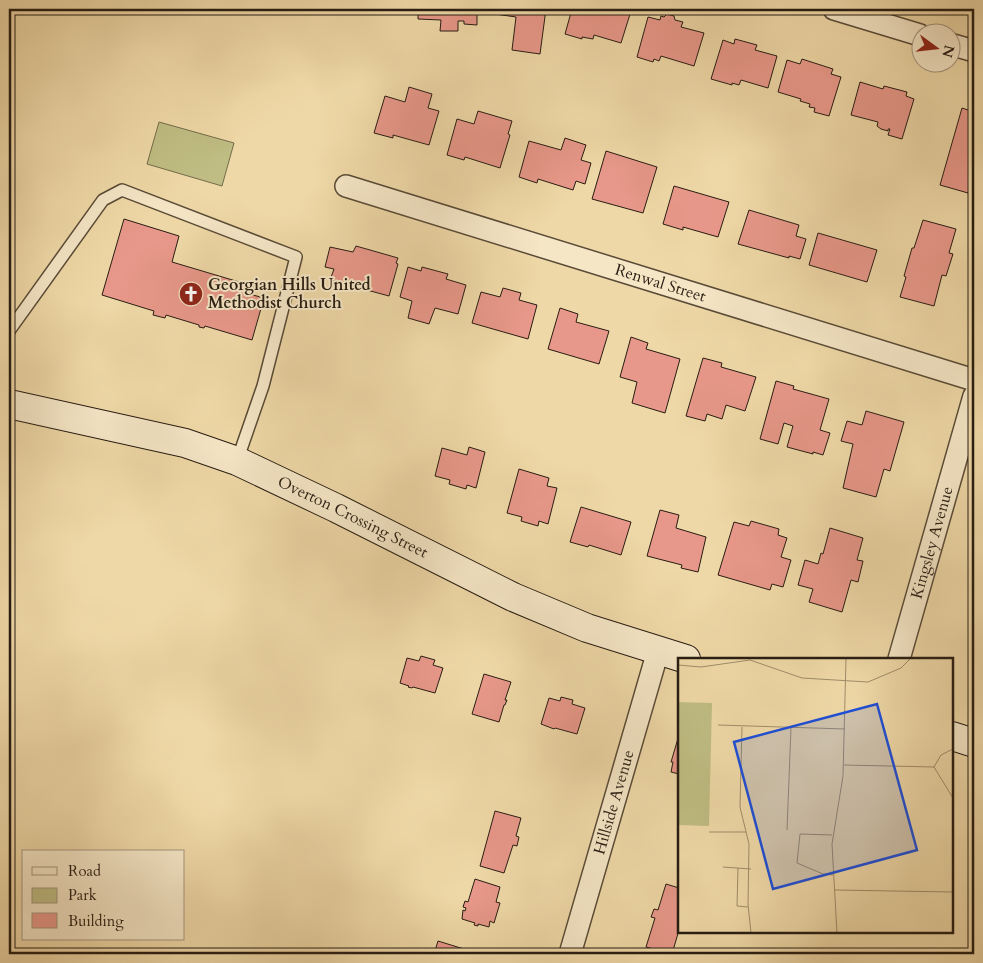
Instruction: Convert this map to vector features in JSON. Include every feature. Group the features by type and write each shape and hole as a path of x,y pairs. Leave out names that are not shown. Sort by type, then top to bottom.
{"street":[{"path":"834,9 910,32"},
{"path":"960,47 974,51"},
{"name":"Renwal Street","path":"346,186 974,380"},
{"name":"Kingsley Avenue","path":"899,658 974,396"},
{"name":"Overton Crossing Street","path":"9,404 185,443 237,461 336,508 513,597 587,628 682,658"},
{"name":"Hillside Avenue","path":"570,954 658,651"},
{"path":"953,736 974,742"}],"lane":[{"path":"9,330 103,200 122,190 296,257 263,386 237,461"}],"green space":[{"path":"159,122 234,143 222,186 147,164"}],"building":[{"path":"418,9 477,9 477,25 464,24 464,21 458,21 458,31 440,31 441,20 418,19"},
{"path":"489,9 546,9 540,54 512,50 516,17 488,13"},
{"path":"572,9 623,9 631,11 621,43 594,35 593,39 582,37 582,39 565,34"},
{"path":"667,14 674,16 675,20 683,22 681,27 704,33 694,66 661,56 659,61 654,59 653,62 637,57 648,17 660,20 661,16 664,17"},
{"path":"735,39 757,45 755,50 777,56 768,88 741,80 739,85 732,83 732,85 711,79 723,40 734,44"},
{"path":"802,59 833,69 831,74 841,77 829,116 814,112 815,108 809,107 810,104 800,101 801,99 778,92 787,60 800,64"},
{"path":"860,82 883,89 884,86 907,92 906,96 914,99 902,139 888,135 890,129 888,131 881,129 877,126 878,122 851,115"},
{"path":"409,87 432,94 428,108 439,111 429,145 393,135 393,138 374,133 385,96 405,102"},
{"path":"962,108 974,112 974,173 968,193 940,185"},
{"path":"478,111 512,121 508,134 510,135 500,168 465,157 464,160 447,155 457,119 474,124"},
{"path":"565,138 586,145 581,160 591,163 585,184 576,181 573,190 538,179 537,183 519,177 529,141 561,150"},
{"path":"606,151 657,167 643,213 592,199"},
{"path":"674,186 729,202 718,237 683,227 683,230 663,224"},
{"path":"749,210 799,225 796,236 806,239 800,259 789,256 789,258 738,244"},
{"path":"124,219 179,236 172,262 256,287 253,295 264,298 252,340 205,326 204,328 199,327 199,325 166,315 165,318 153,315 154,311 102,295"},
{"path":"923,220 956,229 949,253 953,254 946,276 942,275 934,306 900,297 912,248 914,248"},
{"path":"818,233 877,250 867,282 809,265"},
{"path":"356,246 398,258 389,296 330,280 334,269 325,267 330,247 353,252"},
{"path":"408,267 421,271 422,267 448,274 446,279 466,285 458,314 435,308 429,324 408,318 412,301 400,297"},
{"path":"503,288 521,293 519,300 537,305 528,339 472,323 481,292 500,297"},
{"path":"560,308 578,314 576,322 609,331 599,364 548,349"},
{"path":"631,337 648,343 646,349 680,359 665,413 632,403 637,382 620,377"},
{"path":"703,358 722,363 721,367 756,377 745,411 726,405 722,419 707,414 705,421 686,416"},
{"path":"776,381 794,386 793,389 829,399 820,430 830,433 823,455 787,447 793,426 784,423 778,444 760,439"},
{"path":"866,411 904,422 890,471 884,469 876,497 843,488 853,444 841,441 847,421 862,425"},
{"path":"469,447 485,452 476,488 467,485 466,489 449,484 450,480 435,476 442,448 467,455"},
{"path":"519,469 549,478 547,486 557,488 548,524 539,521 538,526 521,521 522,517 507,513"},
{"path":"581,507 631,522 621,555 589,545 588,547 570,542"},
{"path":"660,510 679,515 676,528 706,537 698,572 681,568 682,565 647,556"},
{"path":"751,521 779,529 778,535 787,538 781,557 791,560 783,587 772,584 770,590 718,575 734,522 749,526"},
{"path":"830,528 863,538 857,560 863,561 858,582 851,580 842,612 809,602 813,589 798,585 805,560 818,564 821,553 823,554"},
{"path":"421,656 435,660 433,665 443,668 435,693 408,687 400,683 407,658 419,661"},
{"path":"484,674 511,682 499,722 472,714"},
{"path":"561,697 573,700 572,704 585,708 577,734 541,724 549,698 560,701"},
{"path":"678,738 678,774 671,772 673,762 671,762"},
{"path":"495,811 521,818 516,836 519,837 517,846 513,845 504,873 480,866"},
{"path":"475,879 500,887 496,902 500,903 494,923 490,921 489,927 478,924 478,926 474,925 475,923 462,919 463,910 465,911 466,908 463,907 465,901 468,902"},
{"path":"666,884 678,888 678,933 672,954 646,947 655,918 651,917 654,909 658,910"},
{"path":"438,941 480,954 434,954"}],"place":[{"name":"Georgian Hills United Methodist Church","path":"191,294"}]}
